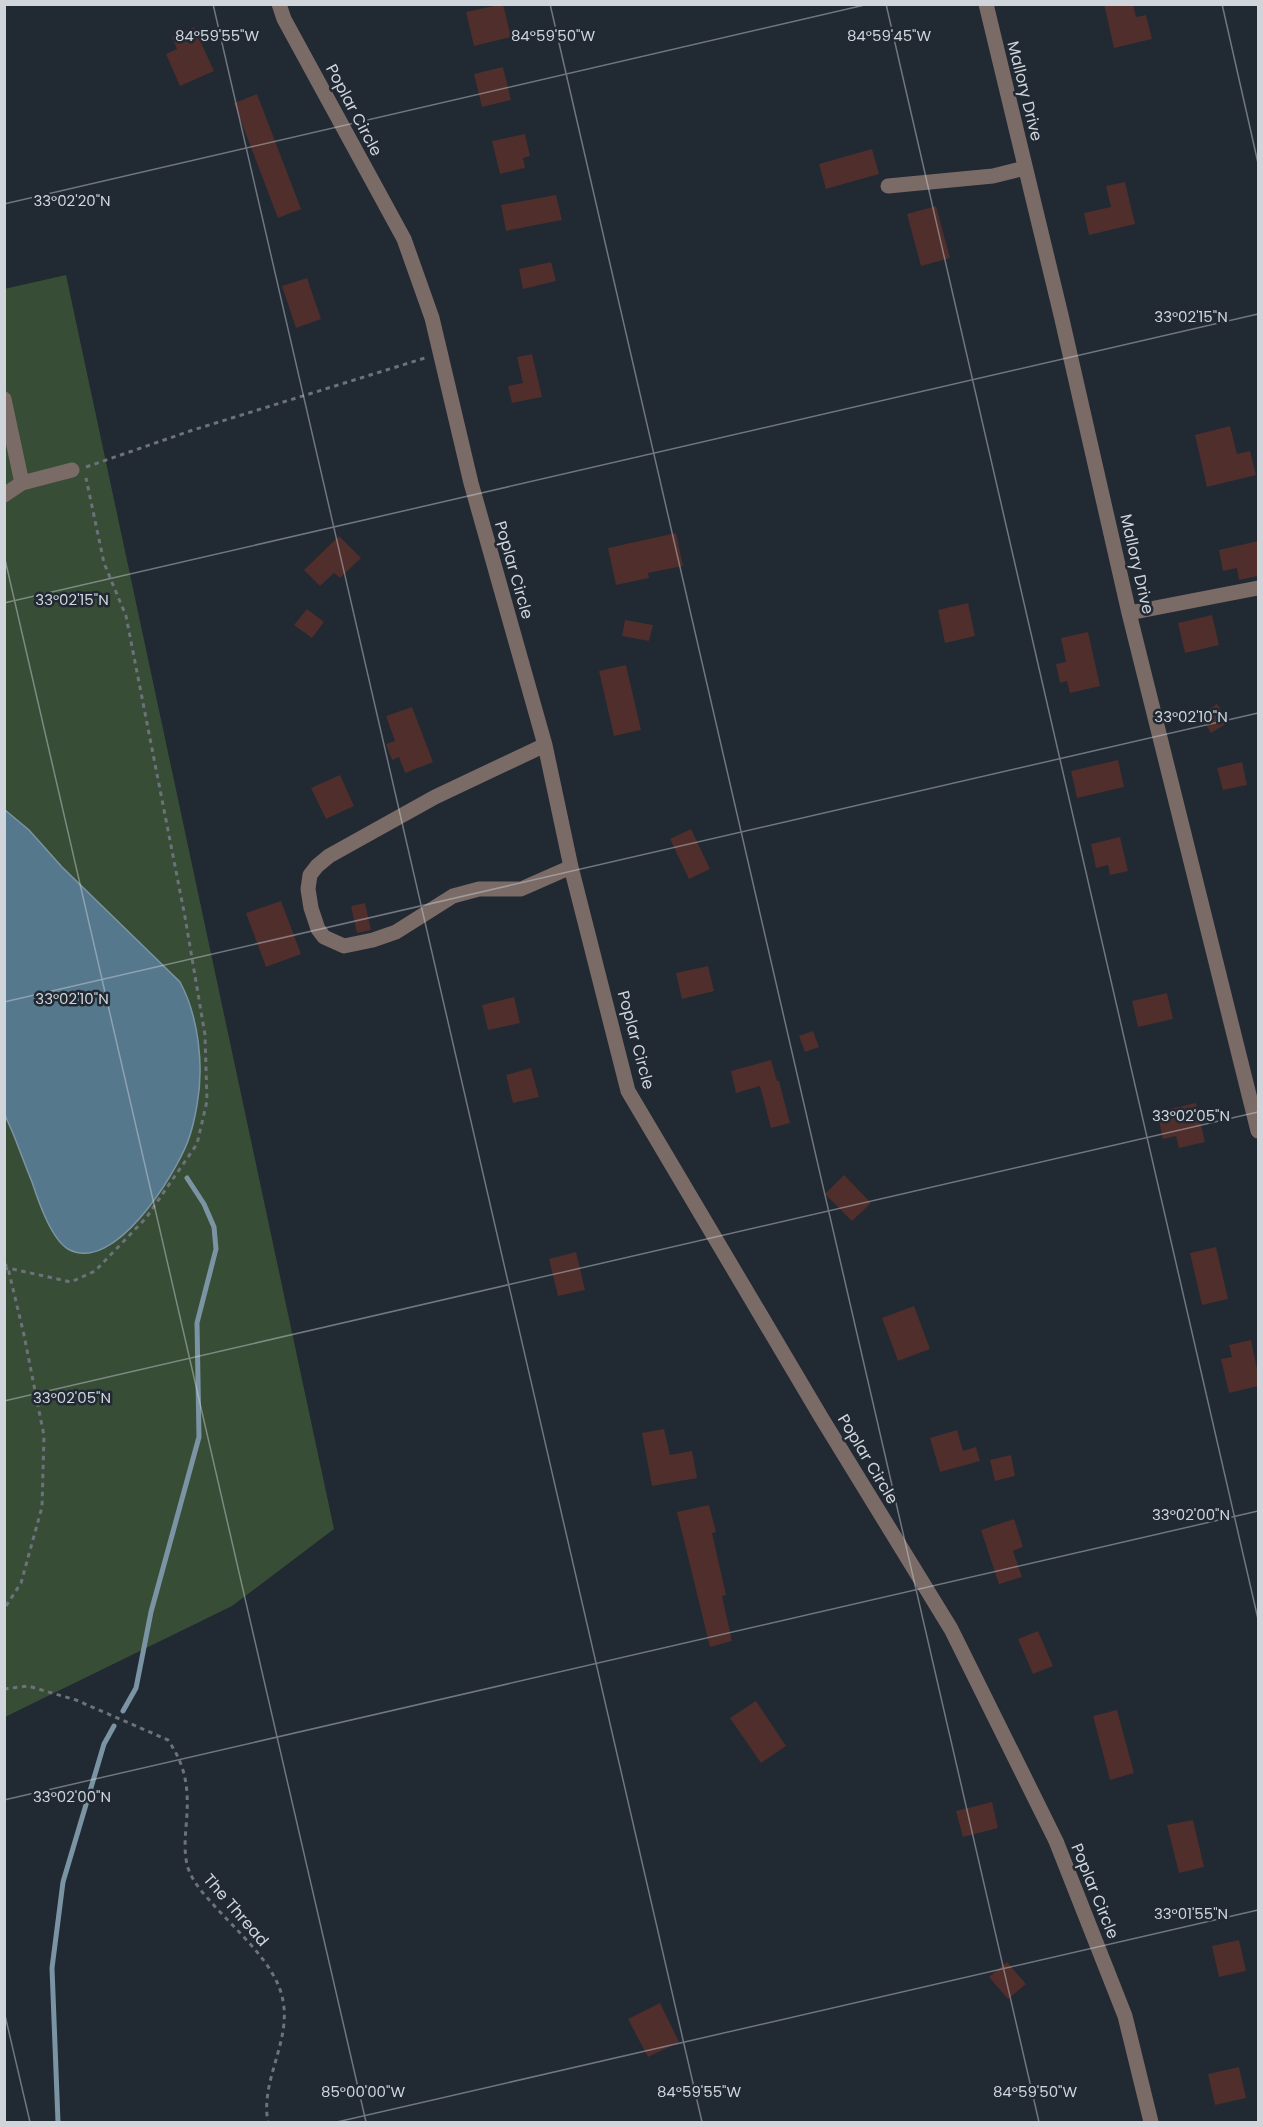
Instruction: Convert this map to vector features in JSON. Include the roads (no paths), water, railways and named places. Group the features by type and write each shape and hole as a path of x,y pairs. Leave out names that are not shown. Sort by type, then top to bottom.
{"street":[{"name":"Poplar Circle","path":"279,4 404,239 432,318 471,483 545,746 571,867 628,1091 821,1417 951,1629 1056,1841 1125,2016 1151,2122"},
{"name":"Mallory Drive","path":"986,4 1130,612 1258,1131"},
{"path":"888,186 993,176 1025,168"},
{"path":"4,399 22,483"},
{"path":"4,495 22,483 72,470"},
{"path":"1130,612 1258,588"},
{"path":"545,746 435,797 329,856 317,866 310,876 308,890 310,908 324,938 344,946 396,932 453,896 479,889 521,889 571,867"}],"water":[{"path":"5,810 29,830 62,867 180,982 196,1026 200,1059 199,1090 192,1128 181,1156 170,1176 140,1218 123,1235 104,1248 86,1253 68,1249 56,1237 42,1208 4,1110"}],"waterway":[{"path":"123,1711 136,1688 151,1612 199,1437 197,1323 216,1249 214,1227 204,1204 187,1178"},
{"path":"58,2122 52,1968 63,1882 104,1744 114,1726"}]}
